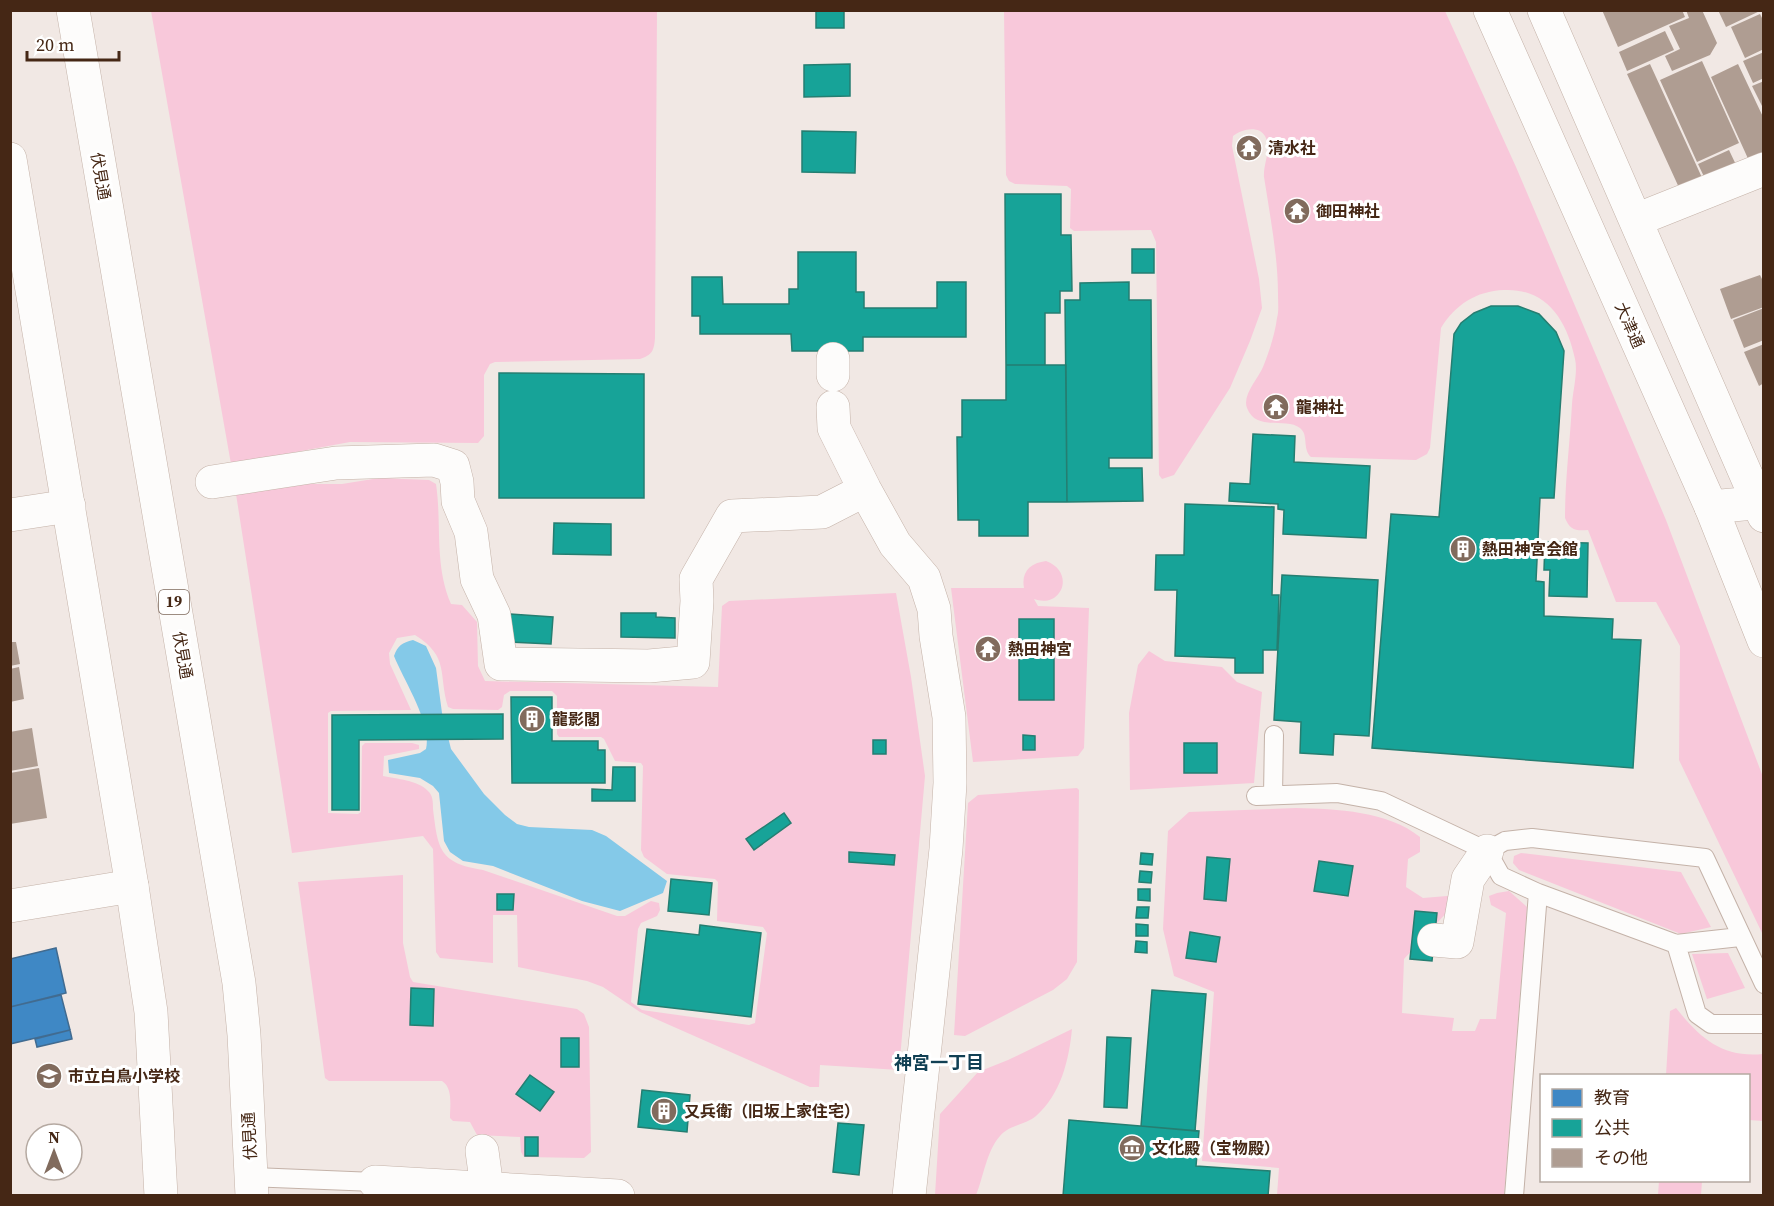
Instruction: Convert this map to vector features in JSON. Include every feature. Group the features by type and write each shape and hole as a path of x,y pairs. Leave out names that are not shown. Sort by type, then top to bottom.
{"main road":[{"name":"伏見通","path":"73,10 239,983 252,1186"},
{"name":"大津通","path":"1490,10 1711,507 1764,641"},
{"path":"1544,10 1762,507 1711,507"},
{"path":"10,159 132,886 151,1012 161,1196"},
{"path":"1636,220 1764,169"},
{"path":"833,380 834,428 895,544 924,578 934,609 949,717 950,783 946,849 909,1196"},
{"path":"212,482 336,464 434,460 453,466 458,501 471,532 477,579 494,615 501,664 649,666 693,662 698,601 696,579 732,516 822,512 865,490"},
{"path":"10,515 69,506"},
{"path":"1434,940 1457,942 1468,879 1487,850"},
{"path":"10,906 132,886"},
{"path":"482,1151 487,1188"},
{"path":"376,1189 487,1188 618,1196"}],"lane":[{"path":"1274,735 1264,796 1337,793 1381,801 1487,850 1501,876 1538,892 1676,944 1740,937"},
{"path":"1487,850 1505,841 1532,838 1705,858 1740,937 1764,984"},
{"path":"1514,1196 1538,892"},
{"path":"1676,944 1697,1014 1711,1024 1764,1024"},
{"path":"252,1186 376,1189"}],"shaded area":[{"path":"151,11 657,11 655,338 652,352 640,359 495,362 490,364 484,375 484,436 478,443 350,442 231,464"},
{"path":"1004,11 1445,11 1516,167 1666,520 1763,777 1763,935 1679,760 1680,646 1656,602 1616,602 1588,530 1574,529 1565,518 1576,364 1567,332 1553,310 1532,295 1504,290 1475,296 1453,312 1441,328 1430,448 1427,454 1416,460 1311,457 1300,428 1294,425 1257,420 1247,408 1249,392 1263,367 1272,343 1278,315 1278,280 1264,177 1267,141 1259,130 1250,129 1241,132 1233,136 1232,146 1259,279 1262,308 1230,388 1174,475 1162,479 1159,475 1156,242 1151,230 1074,231 1070,228 1071,189 1067,186 1015,184 1009,181 1006,175"},
{"path":"379,478 429,480 436,484 442,574 451,604 462,605 477,622 478,666 485,681 718,687 722,606 729,601 896,593 925,776 899,1070 820,1065 819,1087 810,1087 640,1012 603,987 587,981 518,967 517,915 493,915 493,963 440,958 436,952 433,849 423,836 292,853 236,494 309,484 342,484","holes":["415,635 434,651 441,667 448,707 498,710 502,707 504,695 510,691 552,691 557,696 557,734 559,737 601,737 615,761 641,763 643,766 641,850 644,857 667,874 715,879 718,882 717,921 763,927 767,933 755,1023 749,1025 642,1010 631,1002 638,929 641,923 657,916 660,910 659,903 651,901 625,916 617,916 483,870 468,867 449,858 439,844 430,793 413,782 383,776 384,756 419,749 419,745 365,743 362,746 361,812 358,814 328,813 328,713 331,711 411,710 390,664 389,653 397,638"]},
{"path":"1046,561 1061,573 1062,588 1052,599 1044,601 1034,599 1038,606 1089,608 1084,748 1078,756 973,762 951,588 1024,588 1024,577 1028,569"},
{"path":"1149,651 1165,661 1222,667 1237,682 1262,692 1254,783 1130,790 1129,713 1138,665"},
{"path":"1077,788 1079,790 1077,962 1067,979 1053,990 965,1036 954,1035 968,803 978,795"},
{"path":"1296,808 1361,813 1407,828 1420,837 1420,852 1408,859 1406,887 1423,898 1447,896 1460,898 1404,959 1402,1013 1454,1018 1452,1031 1475,1031 1480,1019 1496,1019 1506,913 1491,905 1489,896 1509,891 1527,907 1504,1195 1277,1195 1279,1168 1202,1161 1214,992 1174,976 1163,929 1168,831 1189,812"},
{"path":"1521,853 1681,872 1711,927 1681,934 1519,870 1513,863 1514,856"},
{"path":"403,875 403,943 413,982 577,1009 584,1014 589,1027 591,1152 584,1158 524,1157 521,1152 520,1137 477,1135 470,1122 453,1121 450,1118 449,1092 442,1081 329,1081 325,1078 298,882"},
{"path":"1728,953 1745,988 1707,999 1692,954"},
{"path":"1676,1008 1703,1037 1713,1044 1735,1053 1763,1054 1763,1121 1750,1120 1750,1074 1666,1074 1670,1011"},
{"path":"1072,1029 1069,1053 1058,1087 1036,1116 1004,1132 995,1142 976,1195 935,1195 940,1114 978,1072"},
{"path":"1659,1182 1702,1182 1701,1195 1658,1195"}],"water":[{"path":"413,640 426,646 436,668 442,713 451,749 484,794 517,824 529,827 592,830 606,836 667,881 663,893 620,911 582,901 493,866 463,861 450,852 444,841 439,793 420,778 389,773 388,760 420,753 426,749 427,739 421,715 394,656 401,645"}],"building: 教育":[{"path":"56,948 66,993 10,1007 10,959"},
{"path":"61,995 70,1030 10,1044 10,1007"},
{"path":"70,1030 72,1039 37,1047 35,1039"}],"building: 公共":[{"path":"816,10 844,10 844,28 816,28"},
{"path":"850,64 850,96 804,97 804,65"},
{"path":"802,131 856,132 855,173 802,172"},
{"path":"1258,142 1259,154 1241,155 1241,143"},
{"path":"1005,194 1061,194 1061,235 1071,235 1072,291 1060,291 1060,313 1045,313 1045,365 1006,365"},
{"name":"御田神社","path":"1304,201 1305,219 1292,219 1292,202"},
{"path":"1132,249 1154,249 1154,273 1132,273"},
{"path":"798,252 856,252 856,292 864,292 864,308 937,308 937,282 966,282 966,337 863,337 863,351 792,351 791,334 700,334 700,316 692,316 692,277 722,277 723,304 789,304 789,289 798,289"},
{"path":"1129,282 1129,300 1151,300 1152,458 1109,458 1109,468 1142,468 1143,501 1067,502 1065,300 1080,300 1080,283"},
{"name":"熱田神宮会館","path":"1491,306 1518,306 1539,314 1556,332 1564,351 1554,498 1540,498 1536,581 1544,582 1544,616 1613,619 1612,639 1641,640 1633,768 1372,748 1391,514 1439,517 1454,334 1461,323 1474,313"},
{"path":"1006,365 1066,365 1067,502 1028,502 1028,536 979,536 979,520 958,520 957,437 962,437 962,400 1006,400"},
{"path":"499,373 644,374 644,498 499,498"},
{"name":"龍神社","path":"1275,399 1286,406 1279,416 1269,408"},
{"path":"1253,434 1295,436 1294,462 1370,466 1366,538 1283,534 1284,510 1278,509 1278,504 1229,501 1230,483 1250,484"},
{"path":"1185,504 1274,507 1272,595 1279,595 1277,650 1263,650 1263,673 1235,673 1235,658 1175,656 1177,590 1155,590 1156,555 1184,555"},
{"path":"554,523 611,524 611,555 553,554"},
{"path":"1545,542 1588,543 1587,597 1549,596 1550,570 1544,570"},
{"path":"1282,575 1378,580 1369,736 1334,734 1333,755 1300,753 1301,722 1274,720"},
{"path":"621,613 656,613 656,617 675,618 675,638 621,637"},
{"path":"510,614 553,617 551,644 509,642"},
{"path":"1019,619 1054,619 1054,700 1019,700"},
{"name":"龍影閣","path":"511,697 552,697 552,741 598,741 598,750 605,750 605,783 512,783"},
{"path":"503,714 503,739 359,740 359,810 332,810 332,715"},
{"path":"1023,735 1035,736 1035,750 1023,750"},
{"path":"873,740 886,740 886,754 873,754"},
{"path":"1184,743 1217,743 1217,773 1184,773"},
{"path":"613,767 635,767 635,801 592,801 592,789 612,790"},
{"path":"784,813 791,823 754,850 746,839"},
{"path":"849,852 895,855 894,865 849,862"},
{"path":"1141,853 1153,854 1152,865 1140,864"},
{"path":"1207,857 1230,859 1226,901 1204,899"},
{"path":"1319,861 1353,866 1348,896 1314,891"},
{"path":"1140,871 1152,872 1151,883 1139,882"},
{"path":"671,879 712,883 709,915 668,911"},
{"path":"1138,889 1150,889 1150,901 1138,900"},
{"path":"497,894 514,894 513,910 497,910"},
{"path":"1137,907 1149,907 1148,918 1136,918"},
{"path":"1415,911 1437,913 1432,961 1410,959"},
{"path":"1136,924 1148,925 1148,936 1136,936"},
{"path":"700,925 761,933 751,1017 638,1004 647,929 699,935"},
{"path":"1190,932 1220,937 1216,962 1186,958"},
{"path":"1136,941 1147,942 1147,953 1135,952"},
{"path":"411,988 434,989 433,1026 410,1025"},
{"path":"1152,990 1206,994 1195,1131 1141,1126"},
{"path":"1107,1037 1131,1038 1127,1108 1104,1107"},
{"path":"561,1038 579,1038 579,1067 561,1067"},
{"path":"530,1075 554,1092 540,1111 516,1094"},
{"name":"又兵衛（旧坂上家住宅）","path":"642,1090 690,1095 687,1132 638,1127"},
{"name":"文化殿（宝物殿）","path":"1069,1120 1199,1131 1196,1166 1270,1171 1268,1196 1063,1196"},
{"path":"838,1123 864,1125 859,1175 833,1172"},
{"path":"525,1137 538,1137 538,1156 525,1156"}],"building: その他":[{"path":"1602,10 1682,10 1685,17 1618,47"},
{"path":"1686,10 1702,10 1717,43 1710,55 1672,71 1665,56 1680,49 1669,26 1689,18"},
{"path":"1718,10 1762,10 1726,27"},
{"path":"1760,14 1764,22 1764,49 1745,58 1731,27"},
{"path":"1665,31 1674,50 1627,71 1619,52"},
{"path":"1764,52 1764,78 1753,83 1743,61"},
{"path":"1702,61 1739,143 1697,162 1660,80"},
{"path":"1650,64 1704,182 1681,192 1627,74"},
{"path":"1738,64 1764,119 1764,157 1750,163 1711,77"},
{"path":"1764,81 1764,110 1752,86"},
{"path":"1729,150 1738,169 1707,183 1698,164"},
{"path":"1760,275 1764,283 1764,307 1731,319 1720,289"},
{"path":"1764,308 1764,340 1744,348 1733,320"},
{"path":"1764,344 1764,383 1759,386 1744,352"},
{"path":"10,642 16,642 20,664 10,666"},
{"path":"19,667 24,699 10,702 10,669"},
{"path":"32,728 38,766 10,771 10,732"},
{"path":"39,768 47,818 10,824 10,773"}],"place":[{"name":"清水社","path":"1249,148"},
{"name":"御田神社","path":"1297,211"},
{"name":"龍神社","path":"1276,407"},
{"name":"熱田神宮会館","path":"1463,549"},
{"name":"熱田神宮","path":"988,649"},
{"name":"龍影閣","path":"532,719"},
{"name":"市立白鳥小学校","path":"49,1076"},
{"name":"又兵衛（旧坂上家住宅）","path":"664,1111"},
{"name":"文化殿（宝物殿）","path":"1132,1148"}],"district":[{"name":"神宮一丁目","path":"939,1063"}]}
